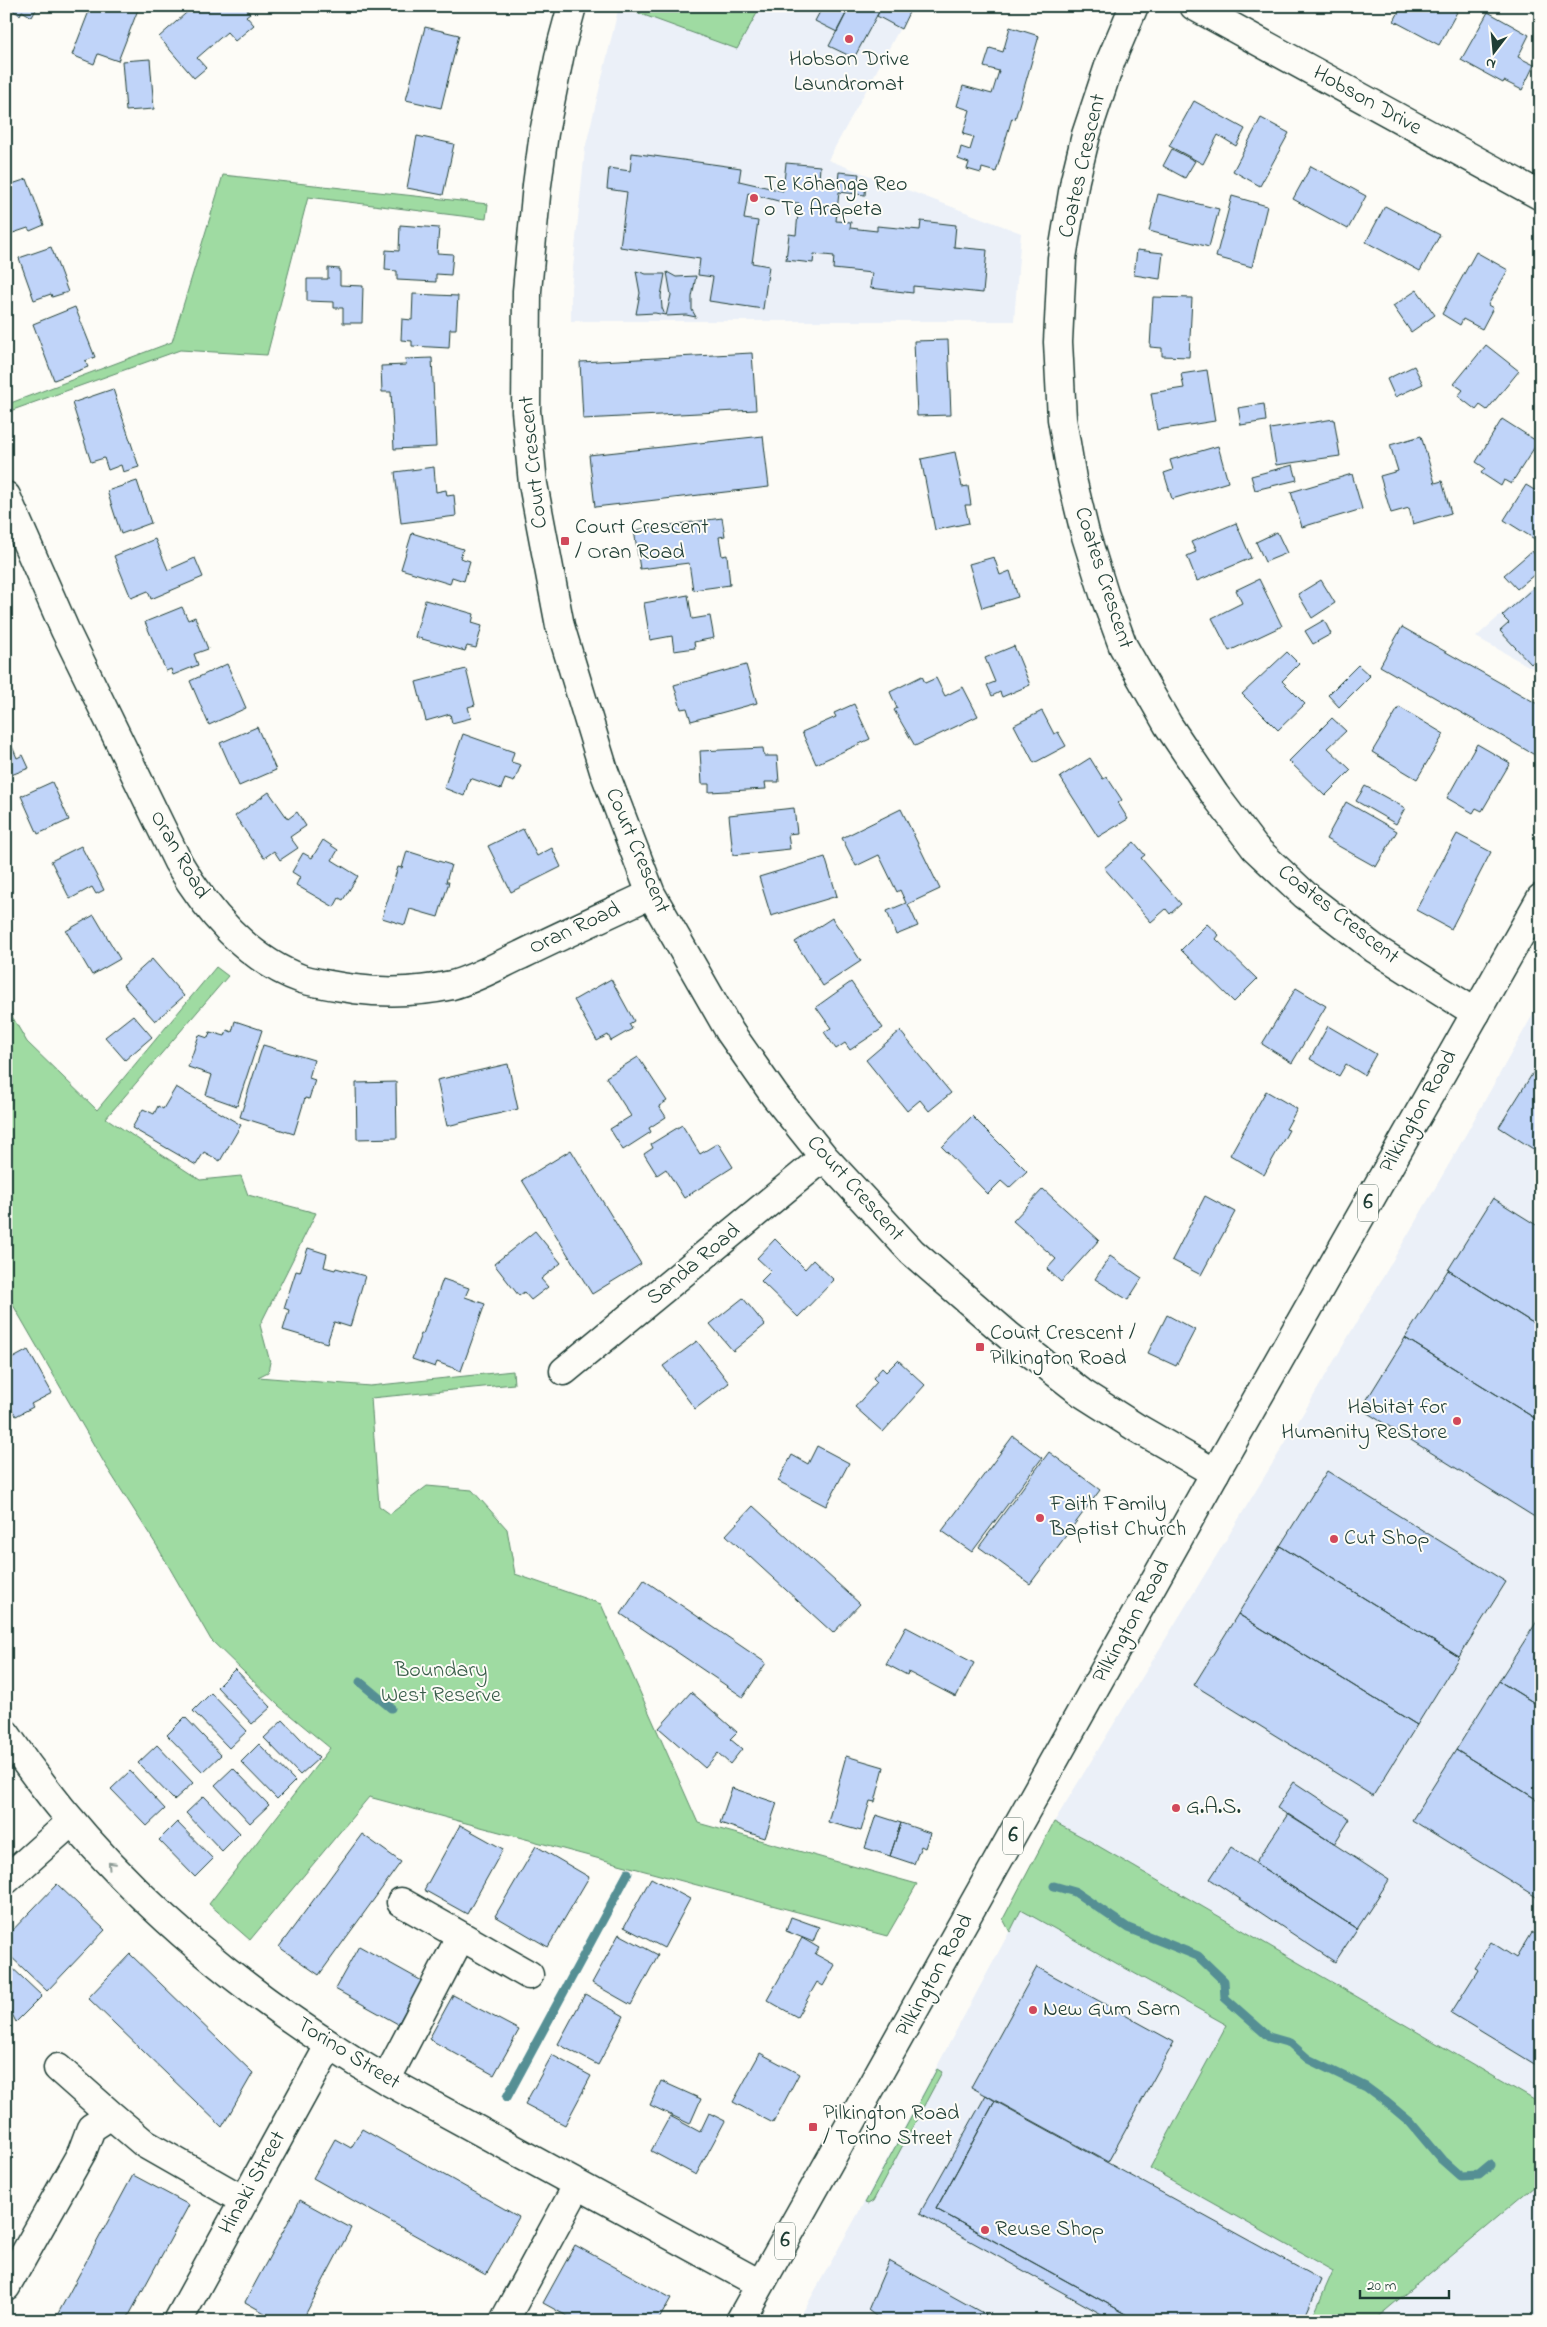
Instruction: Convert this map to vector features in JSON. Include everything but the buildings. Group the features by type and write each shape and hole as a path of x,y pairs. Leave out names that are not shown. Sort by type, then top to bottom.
{"street":[{"name":"Court Crescent","path":"572,6 562,43 536,185 528,283 526,410 533,484 560,626 604,771 651,894 730,1032 775,1096 824,1157 912,1252 1009,1336 1106,1409 1215,1473"},
{"name":"Coates Crescent","path":"1134,6 1111,60 1086,135 1070,208 1062,267 1058,342 1062,419 1066,450 1085,533 1104,594 1123,646 1168,725 1214,795 1255,848 1305,895 1375,949 1476,1012"},
{"name":"Hobson Drive","path":"1194,6 1541,196"},
{"name":"Oran Road","path":"6,496 61,621 178,862 193,887 210,909 246,946 263,959 302,979 324,984 368,991 414,991 453,984 651,894"},
{"name":"Pilkington Road","path":"740,2321 811,2198 1215,1473 1541,898"},
{"name":"Sanda Road","path":"564,1371 824,1157"},
{"name":"Torino Street","path":"6,1734 72,1821 144,1900 217,1965 329,2046 386,2080 577,2186 760,2284"},
{"path":"6,1880 72,1821"},
{"path":"401,1902 529,1975"},
{"path":"386,2080 461,1936"},
{"name":"Hinaki Street","path":"184,2318 243,2200 329,2046"},
{"path":"58,2068 145,2144 243,2200"},
{"path":"6,2287 82,2152 91,2128 111,2115"},
{"path":"504,2321 577,2186"}],"shaded area":[{"name":"Te Kōhanga Reo o Te Arapeta","path":"619,6 737,49 761,6 912,6 828,160 1021,233 1014,321 571,321 571,288 585,149"},
{"path":"1541,579 1541,673 1476,637"},
{"path":"1541,1000 1541,2104 1054,1822 1310,1402 1452,1159"},
{"path":"1021,1910 1227,2025 1151,2168 1333,2271 1311,2321 798,2321"},
{"path":"1541,2180 1541,2321 1373,2321"}],"green space":[{"path":"619,6 761,6 737,49"},
{"path":"223,175 488,204 486,219 308,197 267,355 180,350 10,411 8,404 172,342"},
{"name":"Boundary West Reserve","path":"216,967 228,976 106,1118 200,1180 241,1176 248,1195 316,1213 260,1325 270,1362 268,1372 258,1377 370,1386 513,1371 514,1384 371,1398 379,1506 390,1514 427,1486 472,1490 507,1529 515,1574 601,1604 698,1823 917,1884 887,1936 369,1797 250,1940 209,1904 330,1748 279,1706 211,1640 157,1546 106,1466 9,1298 6,1299 6,1006 27,1042 97,1110"},
{"path":"1054,1822 1541,2104 1541,2180 1373,2321 1311,2321 1333,2271 1150,2168 1227,2025 1021,1910 1010,1932 1003,1919"},
{"path":"937,2069 942,2072 873,2201 868,2204 865,2203"}],"waterway":[{"path":"360,1682 391,1708"},
{"path":"507,2097 628,1873"},
{"path":"1054,1886 1075,1892 1128,1928 1198,1956 1224,1981 1225,1998 1269,2037 1290,2043 1308,2059 1366,2087 1410,2122 1442,2160 1460,2176 1479,2175 1491,2165"}],"place":[{"name":"Hobson Drive Laundromat","path":"849,39"},
{"name":"Te Kōhanga Reo o Te Arapeta","path":"754,198"},
{"name":"Court Crescent / Oran Road","path":"565,541"},
{"name":"Court Crescent / Pilkington Road","path":"980,1347"},
{"name":"Habitat for Humanity ReStore","path":"1457,1421"},
{"name":"Faith Family Baptist Church","path":"1040,1518"},
{"name":"Cut Shop","path":"1334,1539"},
{"name":"G.A.S.","path":"1176,1808"},
{"name":"New Gum Sarn","path":"1033,2010"},
{"name":"Pilkington Road / Torino Street","path":"813,2127"},
{"name":"Reuse Shop","path":"985,2230"}]}
